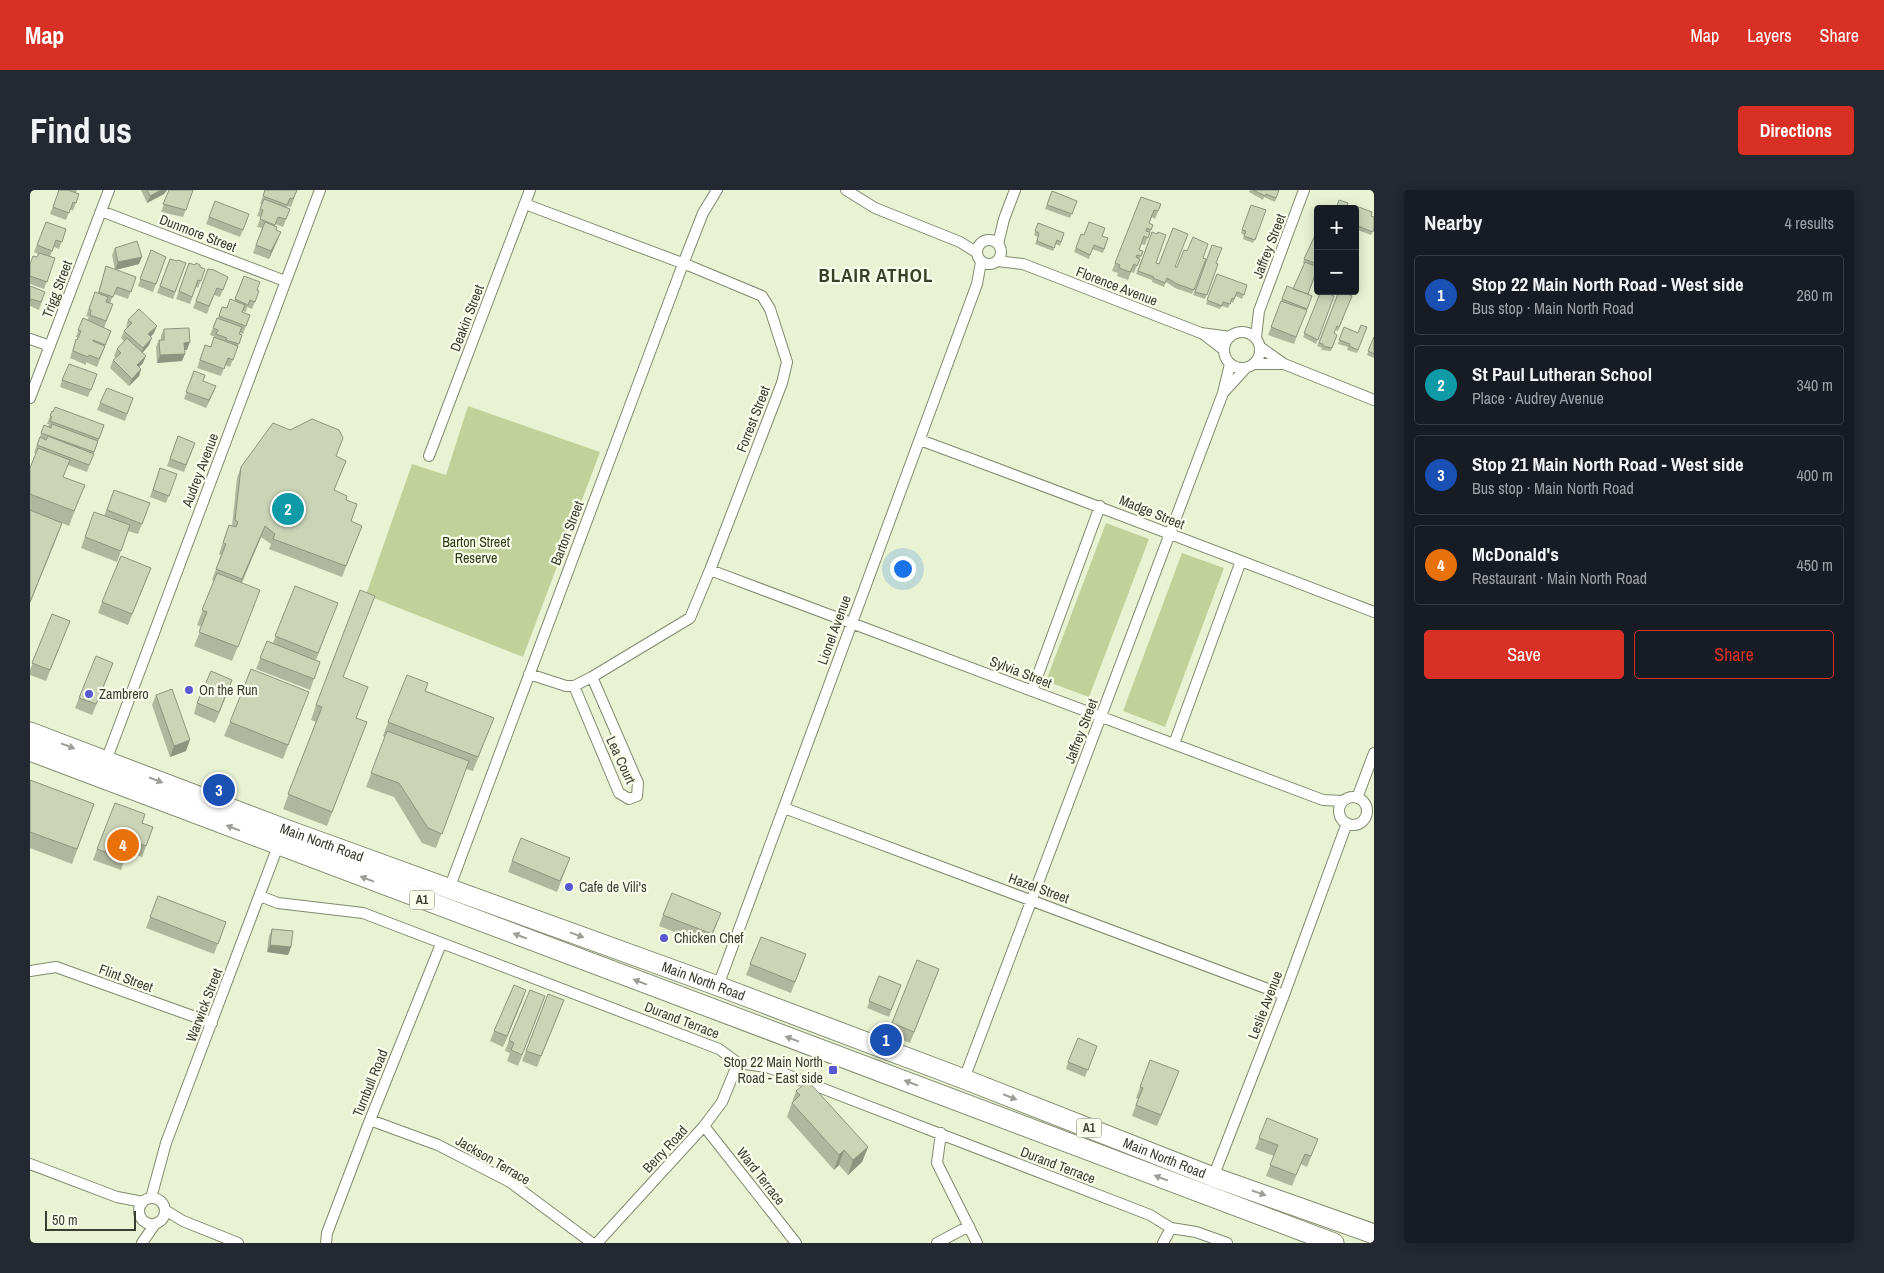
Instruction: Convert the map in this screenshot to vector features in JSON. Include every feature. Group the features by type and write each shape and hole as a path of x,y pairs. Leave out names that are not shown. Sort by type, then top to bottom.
{"highway":[{"name":"Main North Road","path":"30,732 103,769 956,1100 1334,1243"},
{"name":"Main North Road","path":"30,751 103,769"},
{"name":"Main North Road","path":"282,838 449,889 718,986 964,1079 1213,1177 1374,1234"},
{"path":"956,1100 964,1079"}],"street":[{"name":"Trigg Street","path":"30,398 109,190"},
{"name":"Audrey Avenue","path":"103,769 320,190"},
{"name":"Deakin Street","path":"429,456 530,190"},
{"name":"Barton Street","path":"449,889 683,264 703,213 717,190"},
{"name":"Florence Avenue","path":"846,190 875,208 960,242 988,248 1023,264 1201,332 1230,337"},
{"name":"Lionel Avenue","path":"718,986 920,440 988,248 1004,219 1015,190"},
{"name":"Jaffrey Street","path":"1258,342 1259,311 1304,190"},
{"name":"Forrest Street","path":"525,204 762,296 770,309 787,362 782,383 690,618 574,686"},
{"name":"Dunmore Street","path":"101,211 285,281"},
{"name":"Florence Avenue","path":"988,248 994,263 1023,264"},
{"name":"Lionel Avenue","path":"976,284 1001,254 988,248"},
{"name":"Jaffrey Street","path":"1242,332 1259,311"},
{"name":"Florence Avenue","path":"1201,332 1224,350"},
{"path":"1284,364 1237,368 1225,358 1225,343 1230,337 1242,332 1249,333 1284,364 1374,400"},
{"path":"30,339 50,346"},
{"path":"1250,367 1260,356 1258,342"},
{"name":"Jaffrey Street","path":"964,1079 1223,393 1230,364"},
{"name":"Jaffrey Street","path":"1223,393 1250,367"},
{"name":"Madge Street","path":"920,440 1100,506 1170,535 1374,612"},
{"path":"1032,691 1100,506"},
{"path":"1174,744 1240,560"},
{"name":"Sylvia Street","path":"710,570 1322,800 1342,801"},
{"path":"529,674 566,686 574,686"},
{"name":"Lea Court","path":"574,686 619,793 629,799 638,796 638,783 592,677"},
{"path":"1357,798 1374,753"},
{"path":"1349,797 1357,798 1364,803 1370,817 1360,822 1347,823 1339,814 1342,801 1349,797"},
{"name":"Sylvia Street","path":"1322,800 1339,814"},
{"name":"Hazel Street","path":"784,808 1284,995"},
{"name":"Leslie Avenue","path":"1206,1195 1284,995 1347,823"},
{"name":"Warwick Street","path":"148,1202 158,1175 166,1143 282,838"},
{"name":"Durand Terrace","path":"260,896 278,903 363,913 719,1049 738,1063 768,1067 1150,1215 1171,1228 1196,1232 1227,1243"},
{"name":"Turnbull Road","path":"321,1243 327,1238 370,1120 441,944"},
{"name":"Flint Street","path":"30,972 56,967 212,1023"},
{"name":"Berry Road","path":"597,1243 704,1126 722,1102 738,1063"},
{"name":"Jackson Terrace","path":"370,1120 438,1145 510,1182 592,1243"},
{"name":"Ward Terrace","path":"704,1126 796,1243"},
{"path":"941,1133 937,1163 977,1243"},
{"path":"30,1164 117,1196 148,1202"},
{"path":"148,1202 142,1219 183,1222 238,1243"},
{"path":"148,1202 157,1219"},
{"path":"141,1243 157,1219"},
{"path":"937,1243 969,1226"},
{"path":"1163,1243 1171,1228"}],"green space":[{"name":"Barton Street Reserve","path":"468,406 600,452 523,657 366,595 412,464 446,475"},
{"path":"1106,523 1149,539 1089,697 1046,681"},
{"path":"1182,553 1224,568 1165,727 1123,711"}],"building":[{"path":"59,190 68,190 79,194 76,203 73,202 69,213 53,207"},
{"path":"147,190 161,190 150,196"},
{"path":"169,190 193,190 186,210 163,204"},
{"path":"265,190 297,190 293,199 290,198 287,205 263,196"},
{"path":"1253,190 1279,190 1276,198 1266,194 1265,196"},
{"path":"1052,191 1077,201 1072,214 1047,205"},
{"path":"1141,197 1161,204 1158,211 1154,210 1149,223 1153,225 1151,230 1147,228 1146,231 1150,232 1148,238 1144,236 1139,250 1143,251 1141,256 1137,255 1136,257 1140,259 1137,266 1134,264 1130,272 1119,268 1120,265 1115,263"},
{"path":"264,199 290,209 286,219 278,217 275,225 260,219 263,210 260,209"},
{"path":"1339,200 1348,203 1347,205 1337,205"},
{"path":"215,201 249,214 243,230 209,217"},
{"path":"1251,205 1266,210 1255,240 1244,236 1246,231 1242,230"},
{"path":"1359,207 1372,212 1371,216 1374,217 1373,232 1359,227"},
{"path":"46,222 66,229 62,242 56,240 52,251 37,245"},
{"path":"265,222 277,227 276,230 281,232 271,251 256,245"},
{"path":"1089,222 1105,228 1102,236 1108,238 1104,249 1094,245 1090,255 1076,248 1081,234 1084,235"},
{"path":"1038,223 1064,233 1061,242 1057,240 1054,248 1037,241 1039,233 1035,231"},
{"path":"1173,228 1188,234 1175,267 1177,267 1184,250 1187,251 1193,237 1208,244 1203,258 1206,259 1194,290 1167,278 1165,283 1138,271 1152,232 1166,235 1156,263 1159,264"},
{"path":"1314,237 1314,263 1304,259"},
{"path":"137,241 142,257 118,262 115,248"},
{"path":"1212,245 1222,248 1207,295 1195,292"},
{"path":"151,250 166,257 156,284 140,279"},
{"path":"39,253 55,258 47,282 30,276 30,264 33,256 37,257"},
{"path":"170,259 186,263 175,292 160,286"},
{"path":"1305,262 1314,265 1314,278 1308,294 1293,289"},
{"path":"189,263 195,265 196,263 205,269 201,281 198,280 192,297 179,291"},
{"path":"106,266 136,277 131,292 117,287 113,297 99,292"},
{"path":"208,269 228,277 223,290 217,288 209,306 196,301"},
{"path":"1217,274 1247,285 1244,295 1237,292 1230,304 1223,302 1222,306 1207,300"},
{"path":"244,276 260,282 255,302 250,300 248,305 235,299"},
{"path":"30,286 45,292 41,302 31,299 30,302"},
{"path":"1287,286 1312,296 1307,309 1282,299"},
{"path":"95,292 108,297 106,302 113,304 106,321 90,315 91,310 89,309"},
{"path":"1319,295 1334,296 1318,340 1304,333"},
{"path":"1337,295 1352,296 1339,327 1337,326 1334,333 1337,335 1332,348 1319,343"},
{"path":"230,299 245,305 242,312 250,315 246,326 219,316 222,307 227,308"},
{"path":"1281,301 1307,310 1296,337 1271,327"},
{"path":"139,309 157,326 148,334 152,338 143,348 124,331 132,323 128,320"},
{"path":"83,318 111,331 105,345 93,340 105,346 99,359 73,351 76,339 81,331 78,330"},
{"path":"217,318 242,327 239,334 242,335 239,344 226,340 227,338 216,334 218,330 213,328"},
{"path":"1361,325 1367,327 1358,350 1349,346 1350,344 1339,340 1344,327 1358,333"},
{"path":"189,328 190,342 184,343 185,354 160,355 159,340 164,340 164,329"},
{"path":"214,337 238,346 233,360 228,358 224,369 200,360 205,345 211,347"},
{"path":"1374,337 1374,354 1368,351"},
{"path":"127,338 146,356 137,365 141,369 132,379 113,360 121,353 117,349"},
{"path":"69,364 97,374 91,390 62,380"},
{"path":"194,371 205,375 203,381 216,386 209,400 186,392"},
{"path":"107,388 133,398 127,414 100,403"},
{"path":"55,407 104,425 99,439 50,421 52,417 50,416"},
{"path":"312,419 339,430 343,438 336,456 346,461 334,490 347,496 346,500 357,504 351,521 362,526 346,566 273,539 275,534 265,526 242,579 216,569 226,544 223,543 229,525 236,527 238,522 235,520 241,467 273,423 290,430"},
{"path":"52,424 98,441 94,452 41,433 44,425 51,428"},
{"path":"48,436 94,454 89,465 37,445 40,437 46,440"},
{"path":"178,436 195,443 186,465 170,459"},
{"path":"38,448 70,460 63,477 85,485 74,511 30,494 30,468"},
{"path":"160,468 177,474 169,496 153,490"},
{"path":"114,490 150,503 142,524 107,510"},
{"path":"30,510 62,523 30,602"},
{"path":"94,512 130,525 121,551 85,537"},
{"path":"121,556 151,568 132,614 102,602"},
{"path":"217,573 260,590 238,647 199,632 207,612 202,610"},
{"path":"295,586 338,603 318,653 275,636"},
{"path":"360,590 375,596 343,677 368,687 356,718 367,722 332,812 288,794 322,707 316,705"},
{"path":"52,614 70,621 50,670 32,663"},
{"path":"267,641 320,662 314,679 260,658"},
{"path":"96,656 113,663 96,704 79,698"},
{"path":"251,669 309,692 288,745 230,722"},
{"path":"211,671 232,680 219,712 197,703"},
{"path":"407,675 428,683 425,691 494,718 478,757 388,722"},
{"path":"172,689 190,740 174,746 156,695"},
{"path":"387,731 469,761 442,834 428,828 399,783 371,773"},
{"path":"30,780 94,804 77,849 30,832"},
{"path":"115,803 145,814 142,823 153,827 146,846 131,841 125,859 97,849"},
{"path":"521,838 570,858 560,881 512,861"},
{"path":"672,893 721,913 712,934 663,915"},
{"path":"158,896 226,922 218,944 150,917"},
{"path":"272,929 293,931 291,947 270,945"},
{"path":"761,937 806,954 795,982 750,964"},
{"path":"917,960 939,969 914,1032 892,1023"},
{"path":"879,976 901,985 891,1010 869,1001"},
{"path":"514,985 526,990 507,1036 494,1031"},
{"path":"530,990 545,996 522,1055 511,1050 514,1043 509,1040"},
{"path":"548,994 564,1000 541,1056 526,1051"},
{"path":"1078,1038 1097,1046 1088,1070 1068,1062"},
{"path":"1150,1060 1179,1071 1161,1115 1136,1105 1143,1088 1140,1087"},
{"path":"808,1081 868,1147 853,1160 844,1150 839,1155 792,1103 800,1095 796,1091"},
{"path":"1267,1118 1318,1139 1311,1156 1305,1154 1296,1175 1270,1165 1278,1145 1259,1138"}],"place":[{"name":"St Paul Lutheran School","path":"288,509"},
{"name":"On the Run","path":"189,690"},
{"name":"Zambrero","path":"89,694"},
{"name":"Stop 21 Main North Road - West side","path":"219,790"},
{"name":"McDonald's","path":"123,845"},
{"name":"Cafe de Vili's","path":"569,887"},
{"name":"Chicken Chef","path":"664,938"},
{"name":"Stop 22 Main North Road - West side","path":"886,1040"},
{"name":"Stop 22 Main North Road - East side","path":"833,1070"}],"district":[{"name":"BLAIR ATHOL","path":"876,275"}]}
